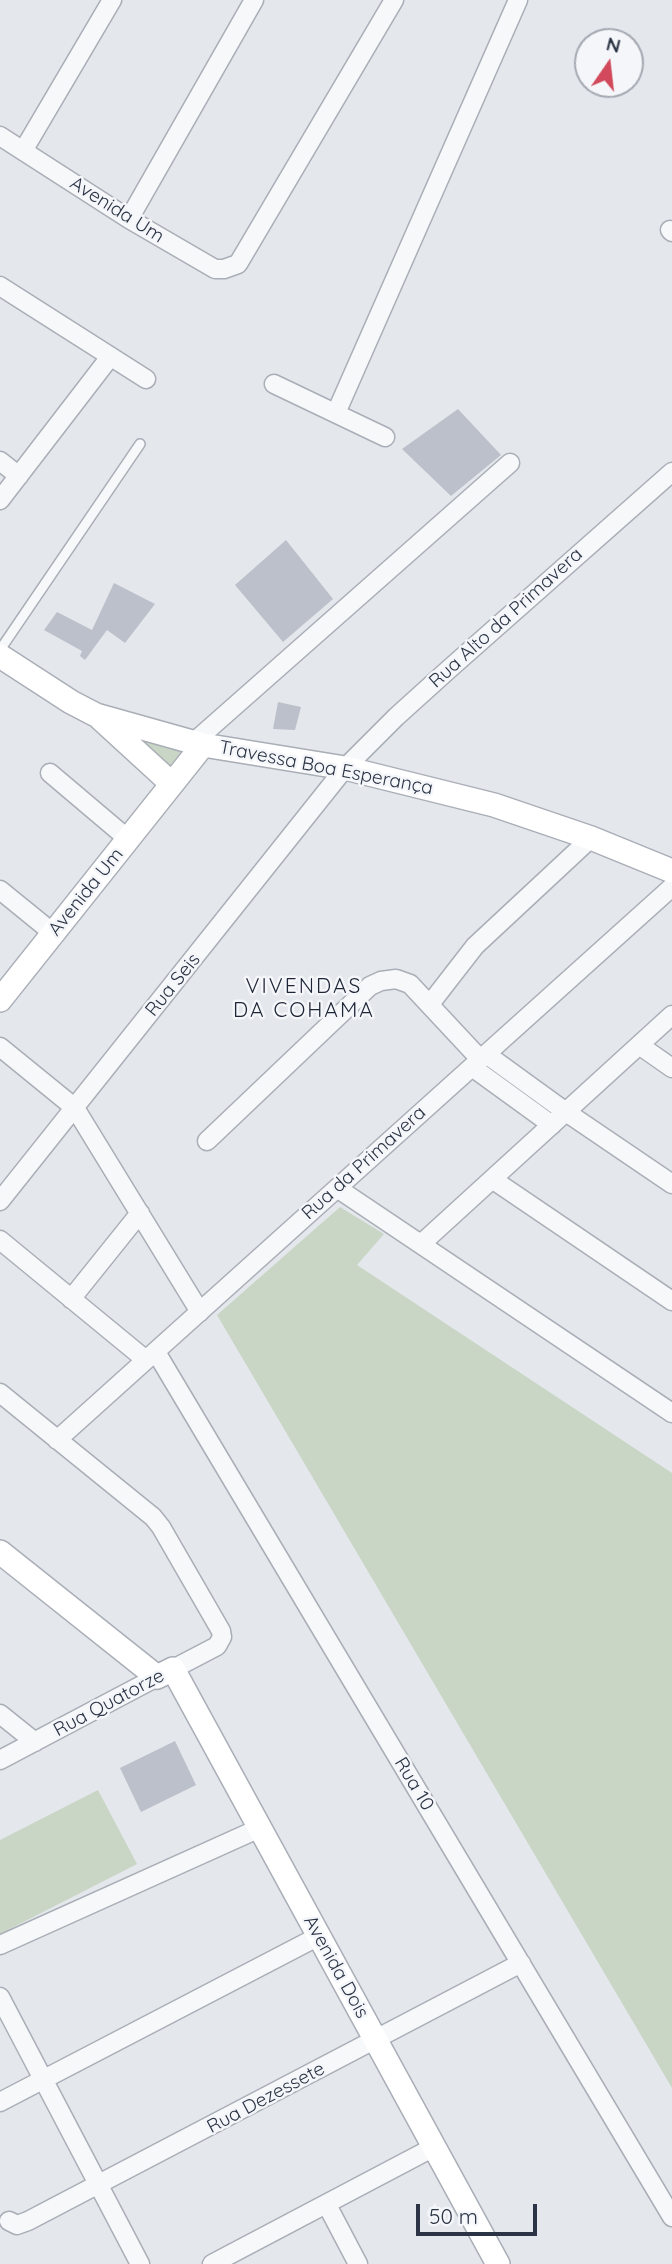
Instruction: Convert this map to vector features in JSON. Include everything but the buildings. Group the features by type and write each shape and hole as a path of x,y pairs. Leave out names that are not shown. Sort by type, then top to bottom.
{"street":[{"path":"23,151 112,0"},
{"path":"129,219 254,0"},
{"name":"Avenida Um","path":"0,136 129,219 215,269 224,269 238,264 394,0"},
{"path":"336,413 517,0"},
{"path":"0,286 146,379"},
{"path":"0,500 110,357"},
{"path":"274,384 385,437"},
{"path":"0,461 19,475"},
{"path":"199,744 510,463"},
{"name":"Rua Alto da Primavera","path":"345,768 448,670 672,472"},
{"path":"0,656 96,715 172,784"},
{"name":"Travessa Boa Esperança","path":"96,715 199,744 345,768 494,805 591,838 672,871"},
{"name":"Avenida Um","path":"0,1000 172,784 199,744"},
{"name":"Rua Seis","path":"0,1201 345,768"},
{"path":"50,773 128,839"},
{"path":"430,1004 475,946 591,838"},
{"name":"Rua da Primavera","path":"57,1440 672,887"},
{"path":"0,890 53,933"},
{"path":"207,1142 370,986 390,979 404,981 417,989 479,1060 559,1118 672,1184"},
{"path":"421,1244 672,1015"},
{"path":"639,1045 672,1068"},
{"path":"0,1047 75,1108 200,1312"},
{"path":"492,1180 672,1301"},
{"path":"337,1188 672,1413"},
{"path":"71,1298 140,1213"},
{"name":"Rua 10","path":"0,1240 71,1298 151,1356 672,2217"},
{"path":"0,1392 57,1440"},
{"name":"Rua Quatorze","path":"0,1760 221,1642 221,1631 153,1517 57,1440"},
{"name":"Avenida Dois","path":"0,1552 165,1673 260,1828 498,2264"},
{"path":"0,1714 35,1742"},
{"path":"0,1945 260,1828"},
{"path":"0,2102 319,1936"},
{"name":"Rua Dezessete","path":"9,2221 17,2225 28,2221 521,1964"},
{"path":"0,1997 140,2264"},
{"path":"217,2263 434,2147"},
{"path":"327,2205 358,2264"}],"lane":[{"path":"0,650 139,444"}],"green space":[{"path":"130,737 184,751 169,768"},
{"path":"340,1207 384,1234 357,1265 672,1473 672,2088 217,1315"},
{"path":"98,1790 137,1864 0,1934 0,1840"}],"district":[{"name":"VIVENDAS DA COHAMA","path":"304,999"}]}
